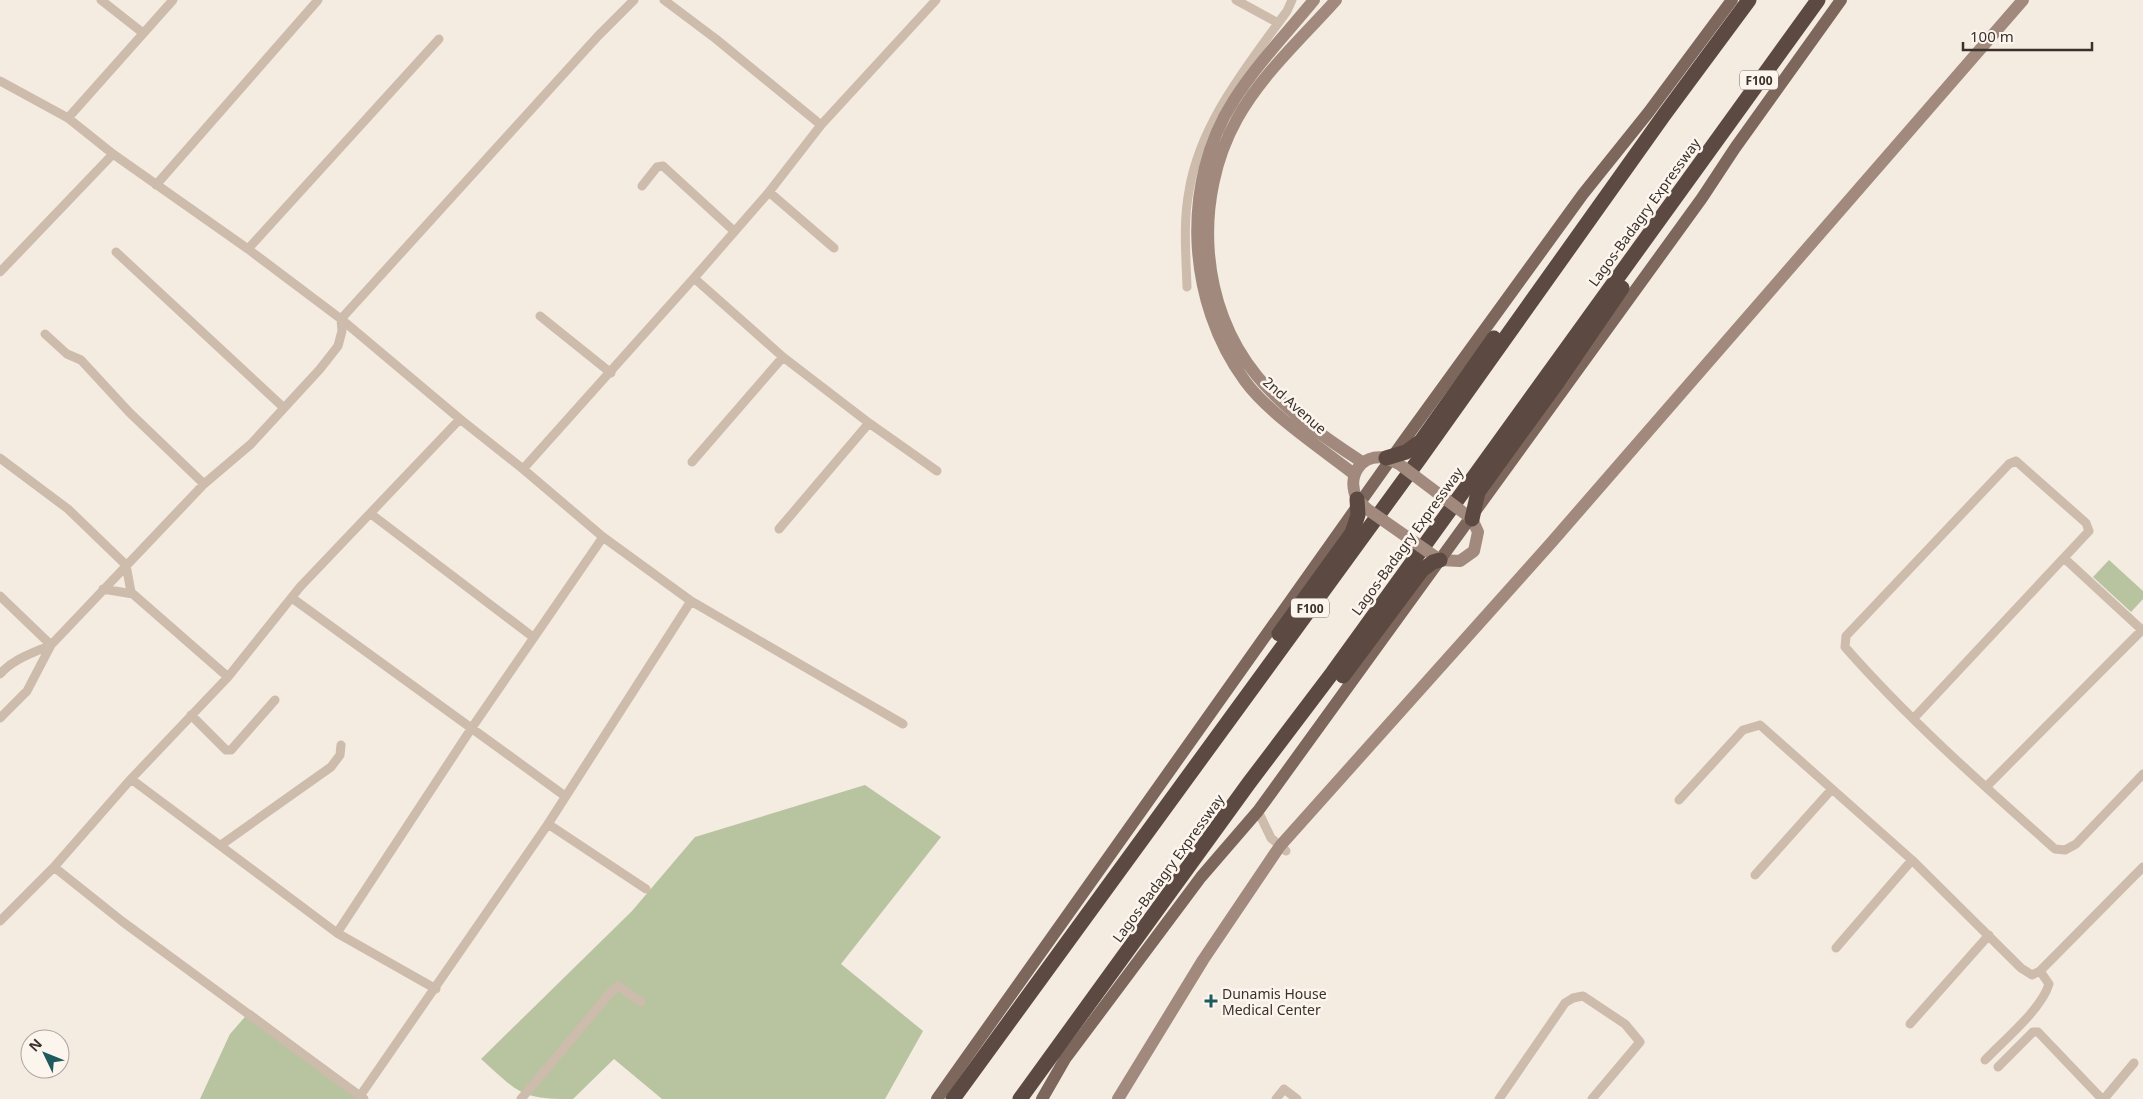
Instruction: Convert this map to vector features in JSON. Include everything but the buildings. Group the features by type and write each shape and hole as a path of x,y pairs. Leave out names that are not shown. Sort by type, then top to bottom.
{"highway":[{"name":"F100","path":"953,1099 1420,458 1664,115 1749,0"},
{"name":"Lagos-Badagry Expressway","path":"1020,1099 1333,672 1818,0"},
{"path":"1386,458 1406,452 1421,441 1588,210 1664,115"},
{"path":"1472,519 1478,492 1557,383 1643,256 1702,162"},
{"path":"1093,909 1198,749 1352,532 1358,515 1357,499"},
{"path":"1147,925 1258,789 1422,570 1440,560"}],"main road":[{"name":"2nd Avenue","path":"1314,0 1233,101 1209,153 1197,220 1206,275 1210,316 1226,352 1246,382 1269,406 1354,474"},
{"name":"2nd Avenue","path":"1336,0 1252,94 1224,143 1215,170 1210,207 1206,275 1238,349 1256,376 1277,398 1362,462"},
{"path":"937,1099 1409,434 1577,202 1648,113 1732,0"},
{"path":"1042,1099 1065,1059 1201,877 1258,812 1702,198 1735,148 1841,0"},
{"path":"1118,1099 1203,960 1283,848 2023,0"},
{"path":"1125,1099 1208,963 1283,848 1555,547 2030,0"},
{"path":"1372,457 1386,458 1399,464 1472,519 1478,532 1474,550 1460,561 1440,560 1367,510 1357,499 1352,486 1354,474 1362,462 1372,457"}],"street":[{"path":"101,0 143,33"},
{"path":"68,118 173,0"},
{"path":"156,185 318,0"},
{"path":"0,718 27,691 51,645 204,484 251,444 283,407 320,369 338,346 342,331 341,319 598,36 634,0"},
{"path":"664,0 716,39 821,125"},
{"path":"523,469 611,373 769,192 821,125 936,0"},
{"path":"1236,0 1278,22"},
{"path":"1187,287 1188,191 1200,149 1217,114 1292,0"},
{"path":"248,249 440,39"},
{"path":"0,81 68,118 113,154 248,249 341,319 460,420 523,469 603,537 692,601 903,724"},
{"path":"0,272 113,154"},
{"path":"642,186 657,167 663,166 734,231"},
{"path":"769,192 834,248"},
{"path":"116,252 283,407"},
{"path":"694,278 783,357 869,423 936,471"},
{"path":"540,316 611,373"},
{"path":"45,334 67,354 81,360 129,412 204,484"},
{"path":"692,462 783,357"},
{"path":"0,921 54,867 131,780 228,676 300,586 460,420"},
{"path":"779,529 869,423"},
{"path":"0,458 68,509 126,565 131,592"},
{"path":"1914,718 2088,531 2086,523 2023,465 2016,461 2009,464 1846,636 1845,648 1914,718 1986,787 2055,849 2065,850 2076,844 2143,774"},
{"path":"371,514 533,637"},
{"path":"337,933 470,729 603,537"},
{"path":"1986,787 2142,630 2064,558"},
{"path":"103,589 131,592 228,676"},
{"path":"0,596 51,645"},
{"path":"292,598 470,729 565,796"},
{"path":"54,867 123,922 362,1098 548,824 692,601"},
{"path":"0,674 6,667 51,645"},
{"path":"191,715 226,750 230,750 275,700"},
{"path":"1678,800 1743,730 1760,725 1912,860 2028,974 2040,971 2143,868"},
{"path":"221,845 331,767 340,755 341,745"},
{"path":"131,780 337,933 436,990"},
{"path":"1755,875 1832,788"},
{"path":"1258,812 1270,838 1283,848"},
{"path":"548,824 646,889"},
{"path":"1836,948 1912,860"},
{"path":"1910,1024 1989,935"},
{"path":"1985,1060 2037,1006 2046,993 2049,984 2040,971"},
{"path":"520,1099 618,986 641,1002"},
{"path":"1499,1099 1565,1003 1572,998 1583,996 1625,1024 1640,1042 1592,1099"},
{"path":"1998,1068 2033,1032 2038,1032 2103,1099 2134,1063"},
{"path":"1276,1099 1284,1089 1297,1099"}],"green space":[{"path":"2109,560 2143,591 2143,599 2131,612 2093,577"},
{"path":"865,785 941,837 841,964 923,1031 885,1099 662,1099 614,1059 573,1099 542,1098 521,1092 513,1087 481,1059 632,911 695,837"},
{"path":"251,1010 368,1099 200,1099 230,1034"}],"place":[{"name":"Dunamis House Medical Center","path":"1211,1001"}]}
